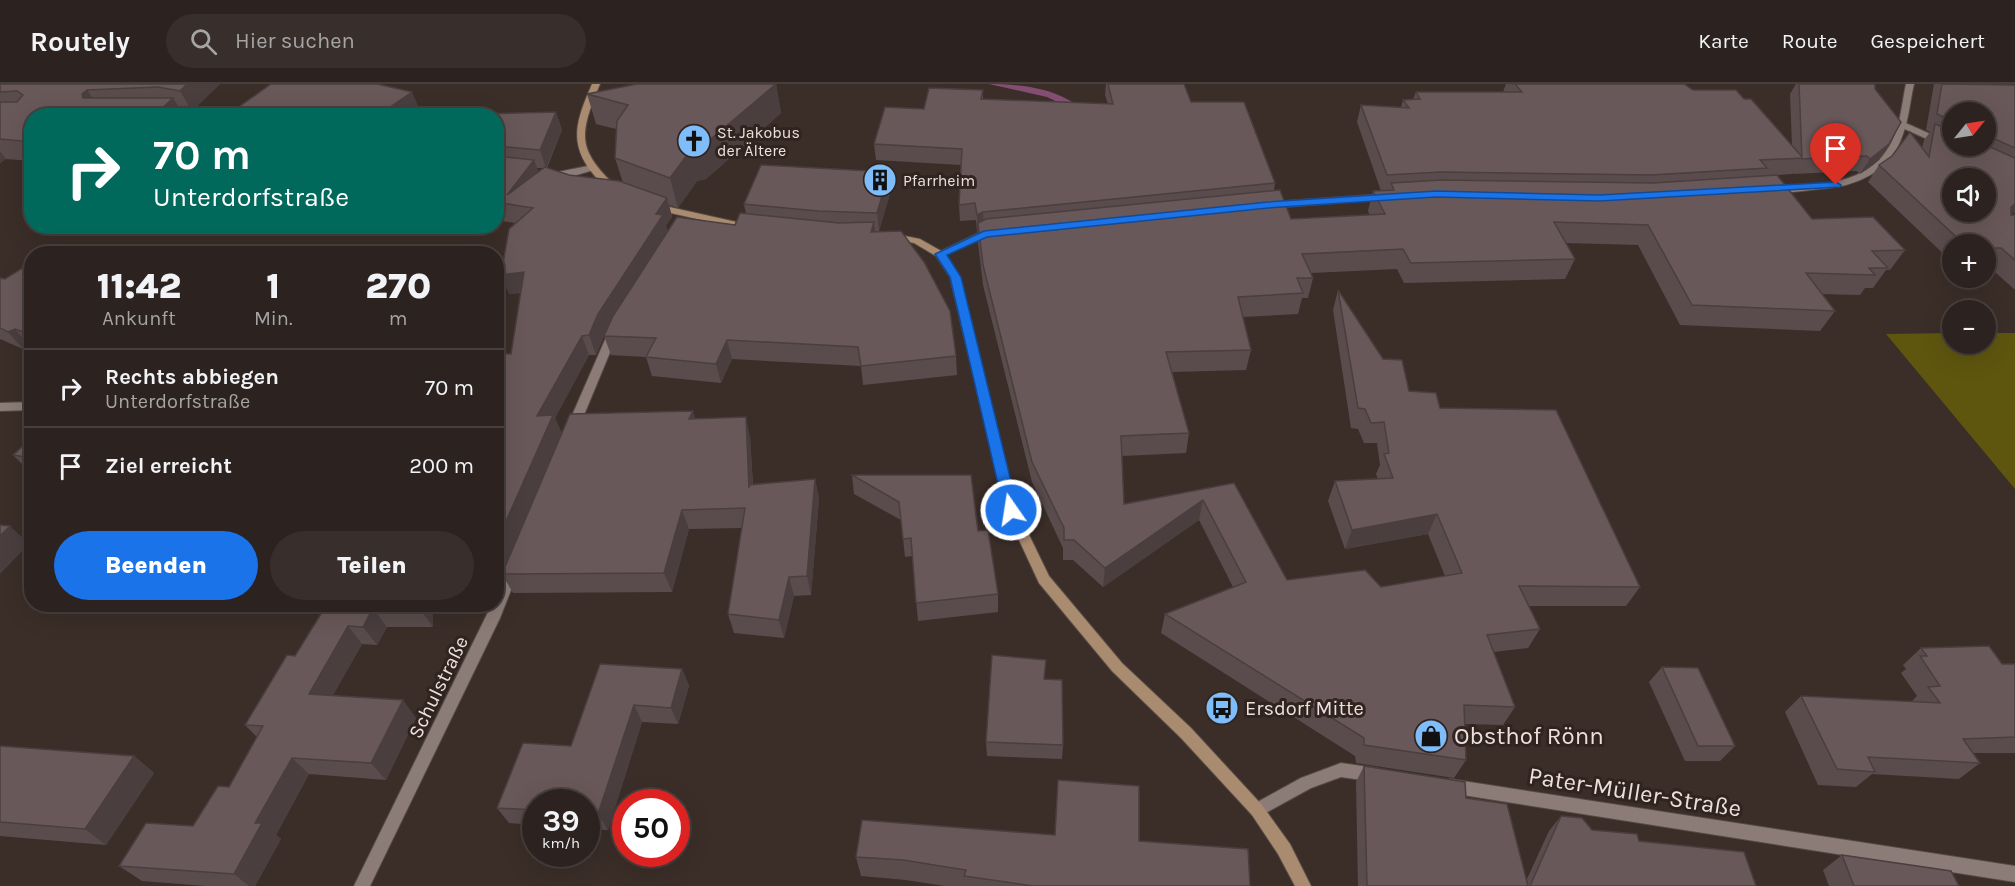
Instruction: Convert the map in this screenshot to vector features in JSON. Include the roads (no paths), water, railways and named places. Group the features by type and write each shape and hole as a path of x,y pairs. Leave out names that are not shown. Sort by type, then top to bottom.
{"main road":[{"path":"595,84 583,116 580,142 591,168 611,188 620,192"},
{"path":"648,204 685,220 762,230"},
{"path":"878,236 898,236 917,241 940,254 955,277 1011,510 1044,579 1117,667 1186,733 1257,810 1284,849 1304,886"}],"street":[{"path":"1760,190 1836,185 1865,178 1882,166 1898,138 1910,84"},
{"path":"1901,124 1942,142"},
{"path":"540,174 563,175 591,168"},
{"path":"1257,206 1400,196"},
{"path":"940,254 984,234 1008,232"},
{"path":"565,444 619,324"},
{"path":"0,407 24,406"},
{"name":"Schulstraße","path":"504,592 520,553"},
{"name":"Schulstraße","path":"362,886 495,612"},
{"path":"1257,810 1306,783 1341,770 1388,777"},
{"name":"Pater-Müller-Straße","path":"1436,784 2015,874"}],"waterway":[{"path":"993,84 1050,96 1079,111"}],"place":[{"name":"St. Jakobus der Ältere","path":"694,141"},
{"name":"Pfarrheim","path":"880,180"},
{"name":"Ersdorf Mitte","path":"1222,708"},
{"name":"Obsthof Rönn","path":"1431,736"}]}
